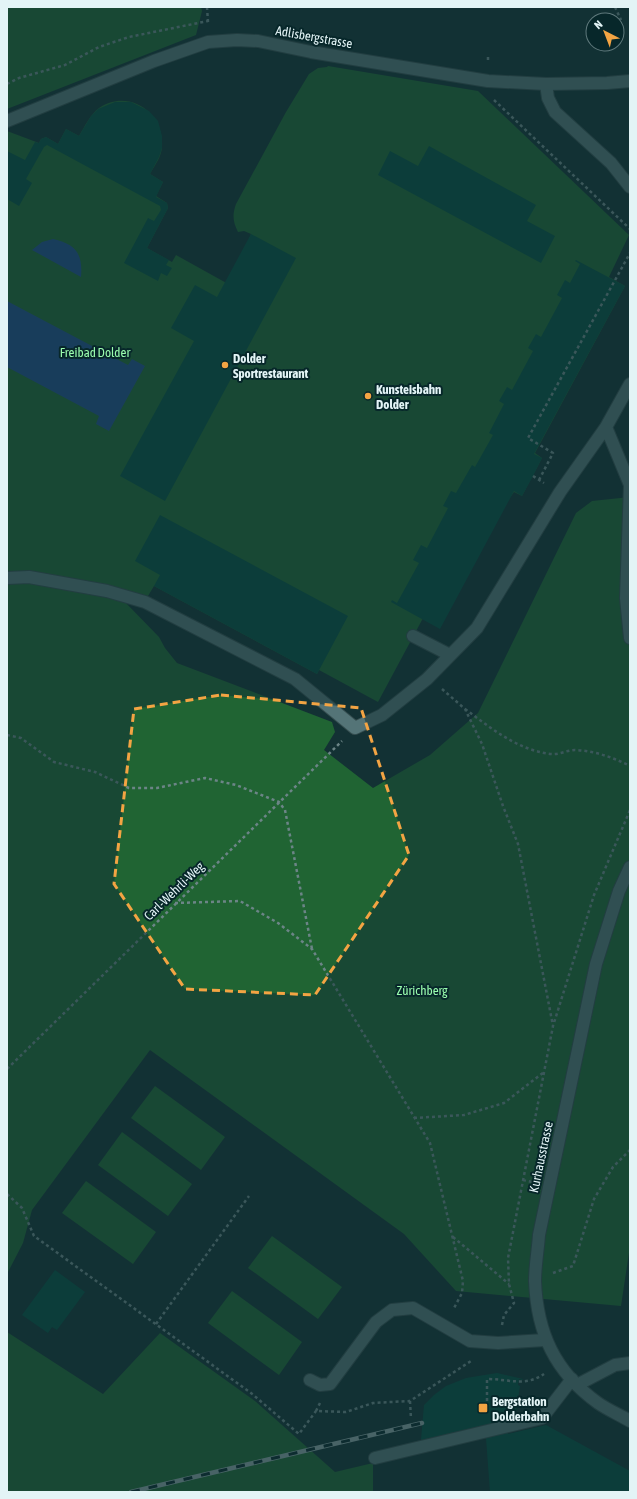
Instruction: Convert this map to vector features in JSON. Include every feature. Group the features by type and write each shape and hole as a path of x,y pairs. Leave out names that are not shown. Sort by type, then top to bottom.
{"street":[{"name":"Adlisbergstrasse","path":"7,121 154,61 208,42 237,40 258,41 311,52 488,81 546,84 607,84 630,81"},
{"path":"546,84 548,98 555,112 611,163 630,187"},
{"path":"7,578 29,577 107,591 145,602 294,679 355,728 382,715 427,679 478,628 560,492 606,427 630,384"},
{"path":"606,427 630,485 626,598 630,638"},
{"path":"413,636 450,655"},
{"name":"Kurhausstrasse","path":"630,867 619,891 596,964 539,1235 535,1279 537,1307 545,1340 574,1382 599,1403 630,1421"},
{"path":"310,1380 320,1385 330,1384 376,1322 392,1310 413,1308 470,1341 498,1343 545,1340"},
{"path":"375,1458 542,1418 574,1382 614,1365 630,1363"}],"path":[{"path":"7,84 19,78 65,64 98,47 129,37 208,21 207,7"},
{"path":"489,95 630,229"},
{"path":"533,476 540,480 553,454 528,438 630,253"},
{"path":"427,679 442,688 465,708 507,740 534,750 551,754 576,750 606,755 630,766"},
{"path":"465,708 482,744 503,806 518,844 553,1026"},
{"name":"Carl-Wehrli-Weg","path":"7,1069 355,728"},
{"path":"7,735 21,738 54,762 95,772 129,788 157,788 205,778 236,785 279,802 285,810 312,949 430,1143 463,1281 462,1293 444,1325"},
{"path":"504,1315 514,1303 509,1284 508,1258 553,1026 594,895 630,810"},
{"path":"175,903 240,901 278,923 312,949"},
{"path":"414,1118 464,1115 504,1103 544,1072"},
{"path":"535,1279 573,1266 594,1199 613,1167 630,1150"},
{"path":"7,1194 22,1208 34,1236 251,1393 299,1434 316,1411 330,1384"},
{"path":"156,1324 249,1196"},
{"path":"453,1236 509,1284"},
{"path":"316,1411 346,1412 373,1403 410,1401 473,1360"},
{"path":"487,1401 487,1379 504,1379 518,1382"},
{"path":"410,1401 411,1420"}],"highlighted area":[{"path":"221,695 361,708 409,855 315,995 185,989 114,884 134,709"}],"green space":[{"path":"7,7 201,7 202,11 196,35 7,109"},
{"name":"Kunsteisbahn Dolder","path":"328,66 478,91 629,235 609,277 625,286 535,453 542,458 522,496 514,492 422,620 378,702 319,670 317,674 154,586 148,596 78,579 24,572 7,572 7,131 39,143 41,139 46,137 58,144 66,129 79,136 93,114 99,108 110,102 132,102 142,107 151,114 157,123 161,134 161,153 150,174 163,182 156,196 167,203 168,208 147,248 172,262 176,255 230,285 251,234 244,231 238,232 234,218 236,204 286,112 309,74 318,68"},
{"name":"Zürichberg","path":"630,497 630,1246 621,1306 456,1291 404,1234 150,1050 32,1210 23,1243 7,1274 7,584 29,582 124,601 159,637 165,648 177,663 332,722 335,732 324,750 373,788 430,755 478,713 576,513 592,501"},
{"path":"155,1086 225,1137 201,1170 131,1118"},
{"path":"122,1132 192,1184 168,1216 98,1165"},
{"path":"86,1181 156,1232 133,1264 62,1213"},
{"path":"272,1236 342,1287 318,1319 248,1268"},
{"path":"232,1291 302,1342 279,1375 208,1323"},
{"path":"7,1332 103,1394 160,1333 255,1401 335,1472 373,1463 373,1492 7,1492"}],"water":[{"path":"53,239 67,244 76,251 81,262 81,277 32,250 42,242"},
{"path":"7,301 128,365 132,359 145,366 109,431 96,424 99,416 7,367"}],"building":[{"path":"115,102 131,102 149,111 158,121 162,136 162,148 150,174 163,182 156,197 167,203 168,208 147,248 169,260 166,265 172,268 167,276 161,273 158,281 124,263 148,218 154,221 161,210 160,206 47,145 44,147 26,179 32,183 19,206 7,199 7,151 25,160 35,142 39,143 41,139 46,137 58,144 66,129 79,136 91,116 98,109"},
{"path":"429,146 536,205 527,221 555,236 541,263 378,175 390,151 418,166"},
{"path":"251,234 296,258 165,501 120,476 194,341 171,328 195,285 217,297"},
{"path":"576,260 625,286 534,454 542,458 533,476 522,496 514,491 440,629 391,602 392,600 397,603 419,563 413,560 421,545 427,548 448,508 443,506 451,491 456,493 472,465 475,467 493,435 489,433 504,404 499,401 507,387 512,390 533,351 528,348 536,334 541,337 562,298 557,295 565,280 570,283 580,264 575,261"},
{"path":"160,515 348,616 317,674 154,586 160,575 135,561"},
{"path":"55,1270 85,1292 57,1330 52,1327 48,1333 22,1315"},
{"path":"497,1373 523,1379 519,1379 518,1385 520,1386 515,1418 511,1419 508,1434 546,1425 630,1471 630,1492 490,1492 486,1438 489,1424 421,1440 424,1405 434,1395 446,1386 466,1378"}],"railway":[{"path":"131,1492 422,1423"}],"place":[{"name":"Dolder Sportrestaurant","path":"225,365"},
{"name":"Kunsteisbahn Dolder","path":"368,396"},
{"name":"Bergstation Dolderbahn","path":"483,1408"}],"park label":[{"name":"Freibad Dolder","path":"95,352"}]}
